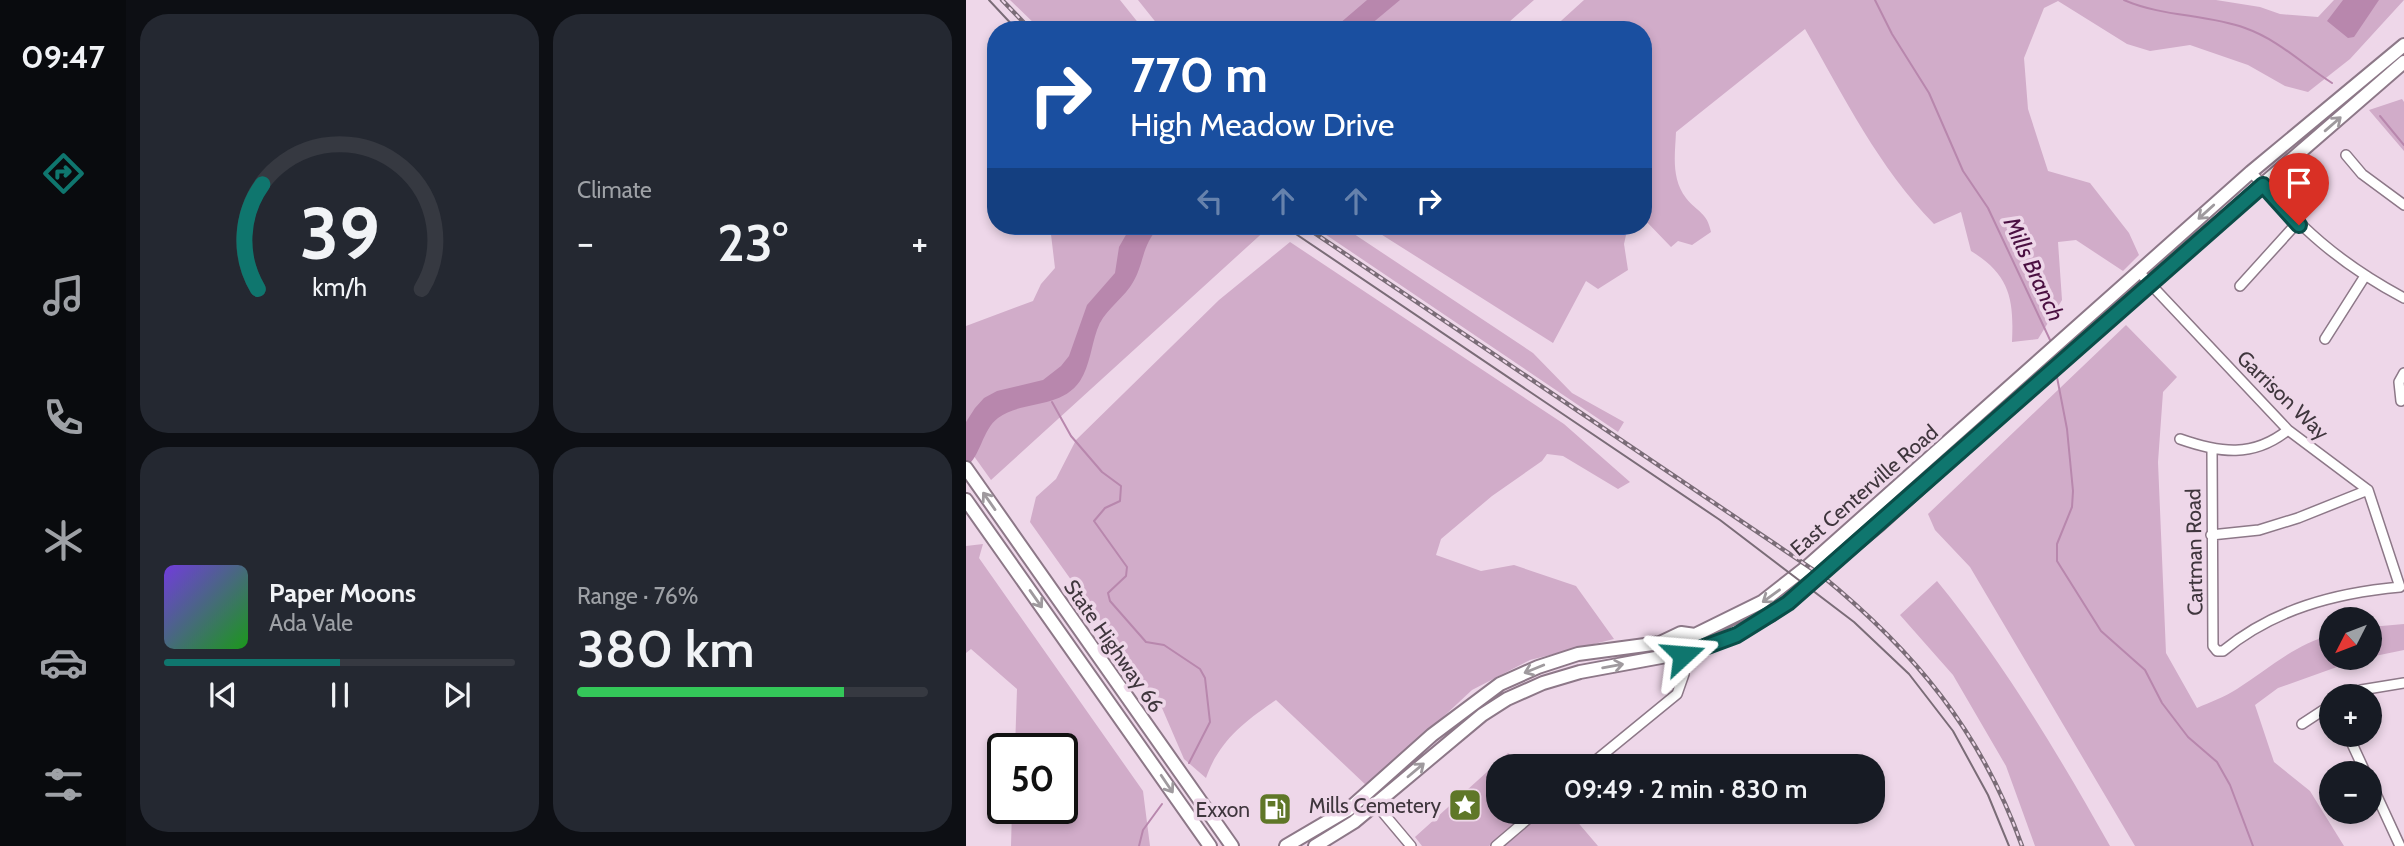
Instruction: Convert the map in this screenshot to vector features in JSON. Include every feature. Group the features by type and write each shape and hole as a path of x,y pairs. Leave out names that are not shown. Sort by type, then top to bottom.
{"main road":[{"name":"East Centerville Road","path":"1315,846 1354,822 1371,799 1432,734 1500,684 1538,667 1578,654 1660,643 1681,633 1695,635 1744,612 1788,583 2251,172 2404,45"},
{"name":"East Centerville Road","path":"1286,846 1371,799 1507,699 1543,683 1580,672 1683,655 1756,624 1788,603 1880,524 2096,329 2404,62"},
{"path":"1965,426 1976,438"},
{"name":"State Highway 66","path":"966,467 1232,846"},
{"name":"State Highway 66","path":"966,500 1210,846"},
{"path":"1869,512 1880,524"},
{"path":"1744,612 1756,624"}],"street":[{"path":"2346,155 2362,174 2404,205"},
{"path":"2251,172 2297,223 2365,276 2404,298"},
{"path":"2240,286 2297,223"},
{"name":"Garrison Way","path":"2139,272 2288,430 2368,490"},
{"path":"2325,339 2365,276"},
{"path":"2401,401 2399,382 2404,373"},
{"path":"2179,439 2212,450 2269,445 2288,430"},
{"name":"Cartman Road","path":"2212,450 2213,646 2217,651 2223,651 2244,634 2292,609 2345,593 2400,587 2368,490"},
{"path":"2211,536 2259,530 2298,518 2368,490"},
{"path":"1604,754 1676,694 1684,674 1681,633"},
{"path":"2382,687 2404,683"},
{"path":"2302,724 2319,713"},
{"path":"1371,799 1411,846"},
{"path":"2382,807 2400,846"},
{"path":"1496,846 1522,824"}],"shaded area":[{"path":"1010,0 1120,0 1137,21 1032,21"},
{"path":"1138,0 1534,0 1510,21 1155,21"},
{"path":"1367,0 1400,0 1375,21 1342,21"},
{"path":"1584,0 2216,0 2260,7 2280,14 2318,17 2334,0 2404,0 2350,59 2308,92 2285,86 2248,65 2190,45 2150,51 2127,44 2058,1 2044,8 2024,58 2028,109 2048,171 2090,183 2129,233 2139,255 2123,271 2076,240 2058,242 2062,300 2038,339 2012,342 2012,313 2007,289 1994,269 1971,251 1961,212 1934,224 1914,202 1863,131 1805,29 1676,132 1675,166 1678,182 1686,198 1704,216 1711,232 1692,245 1678,241 1671,247 1652,227 1652,21 1561,21"},
{"path":"2343,0 2379,0 2354,37 2348,38 2327,21"},
{"path":"2402,99 2404,102 2404,151 2369,110"},
{"path":"1051,235 1260,235 991,480 966,445 966,326 1033,301 1041,284 1055,268"},
{"path":"1126,235 1153,235 1135,279 1100,324 1080,381 1063,396 1008,412 998,418 988,429 975,456 966,467 966,422 975,408 984,398 997,391 1043,380 1061,366 1069,356 1087,305 1115,273 1119,247"},
{"path":"1326,235 1356,235 1533,353 1572,393 1624,422 1618,432"},
{"path":"1382,235 1626,235 1624,244 1628,270 1598,289 1586,281 1553,343"},
{"path":"1290,242 1564,424 1630,482 1618,489 1563,456 1547,454 1542,461 1492,496 1441,539 1436,555 1481,571 1514,565 1576,586 1614,639 1530,660 1472,690 1368,787 1276,700 1253,716 1225,743 1206,778 1184,759 1162,708 1030,522 1036,497 1056,479 1076,440 1219,300"},
{"path":"2126,325 2177,377 2163,392 2158,462 2166,653 2197,708 2232,692 2293,651 2319,639 2319,670 2328,670 2278,688 2255,705 2274,762 2310,791 2319,806 2319,824 2330,824 2344,846 2135,846 1970,567 1935,530 1928,514"},
{"path":"983,544 979,558 1143,791 1150,846 1011,846 1012,824 1078,824 1078,733 1016,733 1017,689 971,649 966,653 966,546"},
{"path":"1937,581 1985,644 2029,710 2110,846 2035,846 2006,766 1953,675 1900,615"},
{"path":"2404,624 2404,650 2382,655 2382,626"},
{"path":"1486,773 1486,824 1516,824 1489,846 1422,846 1415,837"},
{"path":"1527,824 1579,824 1598,846 1501,846"}],"waterway":[{"name":"Mills Branch","path":"1875,0 1892,34 1929,93 1963,171 1988,208 2051,342"},
{"path":"2124,0 2154,10 2245,28 2280,46 2332,83"},
{"path":"2380,116 2404,145"},
{"name":"Mills Branch","path":"2056,372 2067,429 2073,491 2072,507 2057,544 2057,561 2101,631 2145,670 2162,703 2188,737 2217,762 2230,785 2253,846"},
{"path":"1052,402 1071,436 1102,472 1121,486 1120,501 1105,508 1094,521 1127,567 1126,576 1108,593 1110,601 1146,642 1164,645 1200,669 1205,678 1210,722 1189,763"},
{"path":"1139,846 1143,830 1162,804"}],"tram line":[{"path":"989,0 1009,21"},
{"path":"1297,235 1720,520 1854,622 1909,674 1953,731 1988,795 2009,846"}],"railway":[{"path":"1002,0 1022,21"},
{"path":"1317,235 1821,575 1855,604 1915,664 1965,730 2005,804 2022,846"}],"place":[{"name":"Mills Cemetery","path":"1465,805"},
{"name":"Exxon","path":"1275,809"}],"route":[{"path":"1683,655 1737,635 1788,603 1880,524 2096,329 2263,185 2299,225"}]}
